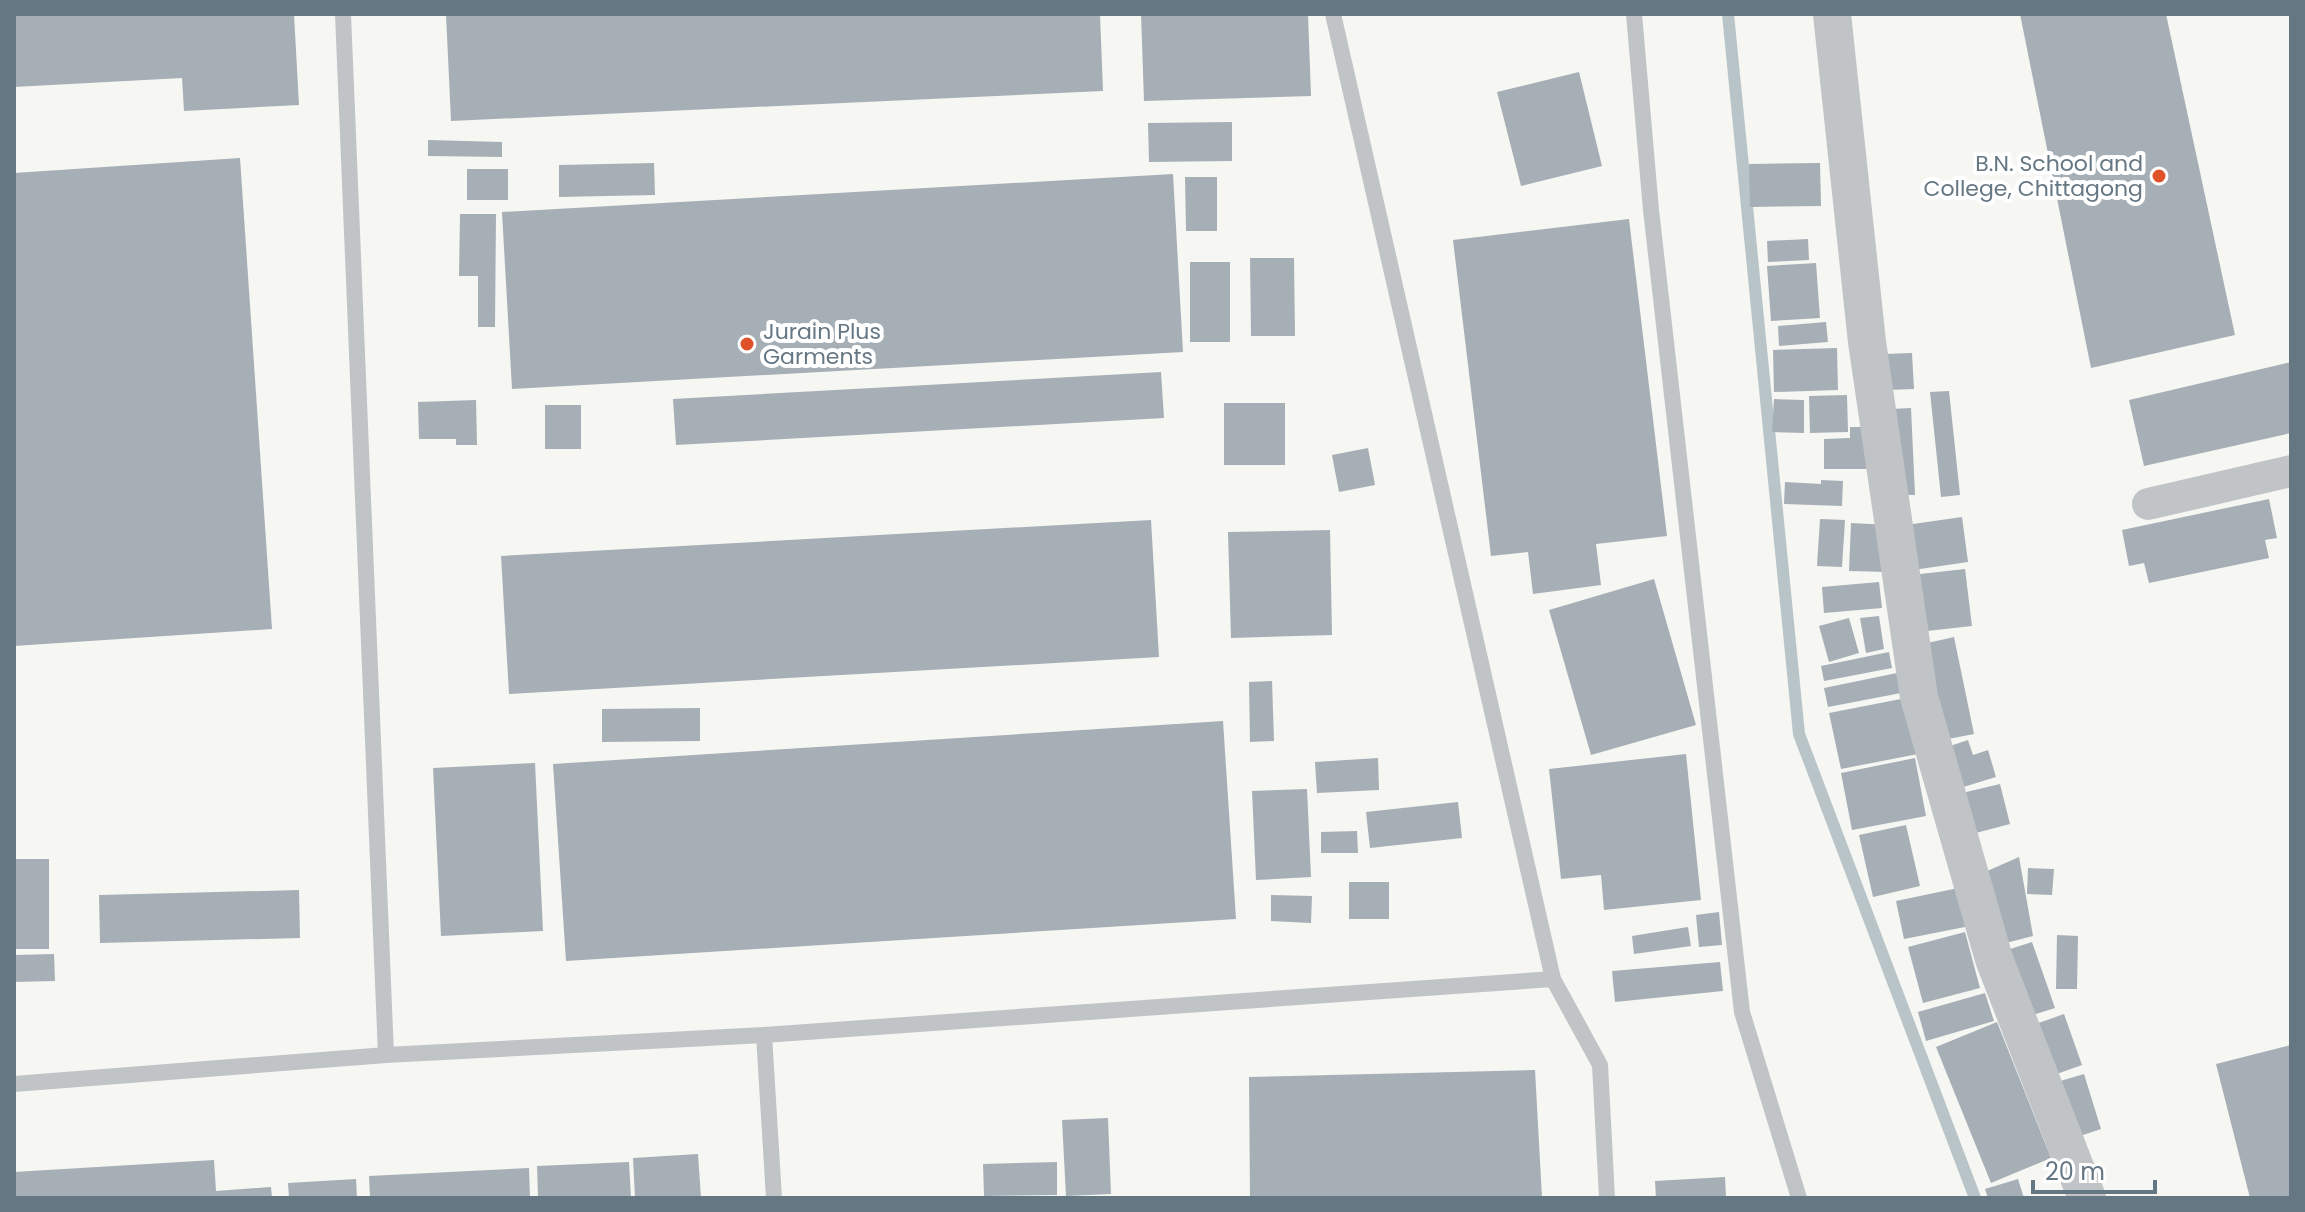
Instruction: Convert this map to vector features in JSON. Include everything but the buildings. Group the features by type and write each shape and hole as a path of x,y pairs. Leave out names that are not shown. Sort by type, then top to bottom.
{"street":[{"path":"1832,14 1867,342 1919,697 1994,959 2087,1198"},
{"path":"2148,504 2291,471"}],"lane":[{"path":"343,14 386,1055"},
{"path":"1333,14 1553,979 1600,1065 1607,1198"},
{"path":"1634,14 1651,210 1742,1012 1799,1198"},
{"path":"14,1084 386,1055 764,1035 1553,979"},
{"path":"764,1035 774,1198"}],"waterway":[{"path":"1728,14 1799,734 1975,1198"}],"place":[{"name":"B.N. School and College, Chittagong","path":"2159,176"},
{"name":"Jurain Plus Garments","path":"747,344"}]}
